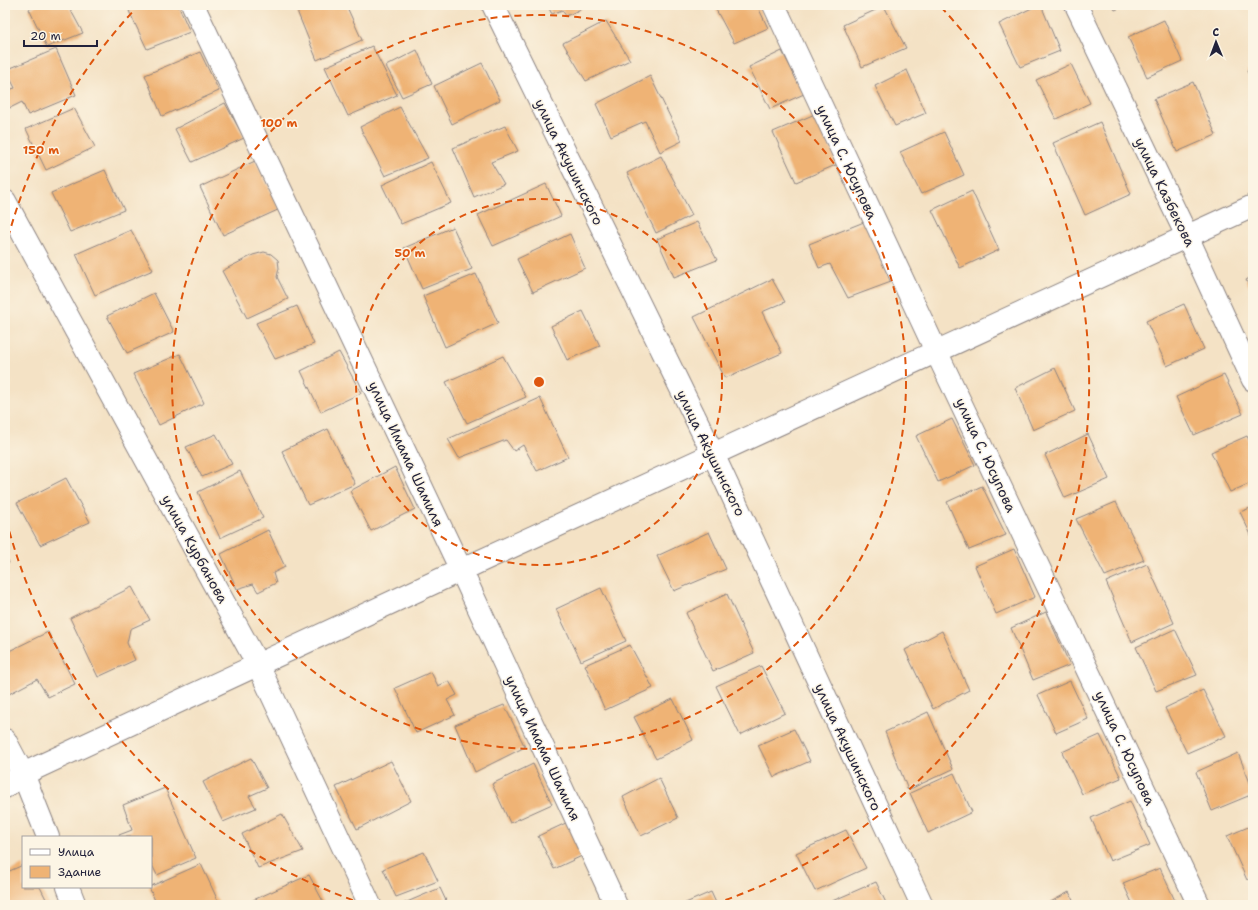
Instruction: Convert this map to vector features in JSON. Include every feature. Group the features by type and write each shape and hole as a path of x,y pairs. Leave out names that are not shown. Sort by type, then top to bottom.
{"street":[{"name":"улица Имама Шамиля","path":"193,5 461,570 616,905"},
{"name":"улица Акушинского","path":"493,5 712,454 922,905"},
{"name":"улица С. Юсупова","path":"774,5 936,352 1200,905"},
{"name":"улица Казбекова","path":"1076,5 1187,236 1253,380"},
{"name":"улица Курбанова","path":"5,200 258,665 370,905"},
{"path":"5,786 23,774 461,570 1253,206"},
{"path":"5,740 23,774 48,836"},
{"path":"68,888 75,905"}],"building":[{"path":"39,5 68,5 83,33 47,47 29,9"},
{"path":"141,5 178,5 190,32 147,49 129,11"},
{"path":"310,5 346,5 362,40 317,60 297,11"},
{"path":"547,5 579,5 581,9 566,16 562,10 552,14"},
{"path":"757,5 768,28 734,43 714,6"},
{"path":"1038,5 1041,5 1060,51 1020,67 999,24"},
{"path":"1112,5 1127,5 1115,10"},
{"path":"884,6 906,48 862,67 843,25"},
{"path":"1164,20 1182,61 1147,77 1128,37"},
{"path":"606,21 630,60 586,81 563,43"},
{"path":"372,46 397,95 348,116 325,67"},
{"path":"56,49 76,95 28,115 22,102 10,108 5,97 5,91 15,88 6,70"},
{"path":"417,50 432,84 402,97 386,66"},
{"path":"782,51 804,94 770,109 749,67"},
{"path":"200,52 219,91 162,116 145,75"},
{"path":"482,63 500,100 452,124 434,86"},
{"path":"1071,64 1090,103 1056,119 1036,80"},
{"path":"1253,68 1253,83 1247,71"},
{"path":"907,70 926,113 895,126 875,86"},
{"path":"650,76 682,141 660,152 645,121 611,136 596,104"},
{"path":"1193,82 1216,135 1177,152 1154,99"},
{"path":"225,103 244,138 192,162 175,129"},
{"path":"400,107 428,158 385,176 360,127"},
{"path":"74,108 95,147 46,170 26,129"},
{"path":"815,114 838,164 796,182 773,132"},
{"path":"1100,122 1131,194 1085,215 1053,143"},
{"path":"505,126 518,151 491,162 504,184 474,197 453,148"},
{"path":"944,132 964,175 921,194 900,152"},
{"path":"661,156 692,215 656,233 627,173"},
{"path":"255,161 280,209 223,235 200,187"},
{"path":"431,162 451,203 401,224 382,185"},
{"path":"105,170 124,210 70,232 51,193"},
{"path":"546,184 561,216 493,246 478,215"},
{"path":"972,191 999,250 960,268 932,210"},
{"path":"697,222 717,260 674,277 657,239"},
{"path":"864,222 891,282 848,298 830,264 819,268 809,244"},
{"path":"453,227 472,269 422,289 404,248"},
{"path":"131,230 153,270 95,295 76,254"},
{"path":"570,234 585,268 533,292 517,259"},
{"path":"264,252 271,254 278,260 279,268 277,277 288,299 247,318 222,271 253,255"},
{"path":"476,274 498,323 445,347 423,296"},
{"path":"1253,276 1253,293 1246,280"},
{"path":"772,279 785,302 762,312 782,353 725,378 694,317"},
{"path":"154,293 174,332 127,353 107,316"},
{"path":"1184,304 1204,349 1167,366 1146,321"},
{"path":"297,306 314,344 275,359 256,323"},
{"path":"583,311 600,346 567,360 551,326"},
{"path":"339,352 361,393 321,412 301,371"},
{"path":"180,354 204,403 159,425 133,374"},
{"path":"503,356 526,397 467,423 446,382"},
{"path":"1055,368 1075,411 1033,430 1015,388"},
{"path":"1224,375 1243,414 1194,435 1176,397"},
{"path":"540,398 568,457 537,471 523,445 514,451 506,440 459,458 448,439"},
{"path":"952,419 975,465 938,482 916,436"},
{"path":"328,429 355,484 308,505 282,451"},
{"path":"216,434 232,464 202,477 186,447"},
{"path":"1088,434 1109,479 1065,498 1045,455"},
{"path":"1247,436 1253,448 1253,482 1230,492 1211,452"},
{"path":"395,467 415,509 371,531 350,491"},
{"path":"240,471 263,518 220,538 198,492"},
{"path":"66,478 90,522 40,545 17,503"},
{"path":"982,486 1006,535 969,550 947,502"},
{"path":"1116,502 1144,560 1105,576 1076,519"},
{"path":"1253,507 1253,539 1240,512"},
{"path":"268,530 285,567 273,573 276,583 258,592 253,584 237,589 221,554"},
{"path":"709,532 726,569 674,591 657,556"},
{"path":"1014,549 1035,597 996,614 975,566"},
{"path":"5,554 9,563 5,565"},
{"path":"1147,564 1174,623 1132,642 1106,582"},
{"path":"132,587 150,620 130,629 127,643 135,660 98,677 70,618"},
{"path":"601,588 626,641 581,661 556,609"},
{"path":"727,594 754,653 713,671 686,613"},
{"path":"1046,612 1070,665 1033,680 1011,628"},
{"path":"1175,629 1197,675 1156,691 1136,647"},
{"path":"942,631 969,690 933,709 905,650"},
{"path":"48,632 75,684 48,697 37,679 7,695 5,692 5,653"},
{"path":"630,645 653,688 605,710 585,665"},
{"path":"761,666 785,713 740,735 716,686"},
{"path":"431,672 438,686 449,681 457,695 447,700 455,715 416,733 395,688"},
{"path":"1070,681 1088,719 1056,733 1038,695"},
{"path":"1203,690 1226,736 1187,753 1165,708"},
{"path":"673,699 693,740 656,759 634,717"},
{"path":"504,705 525,747 475,772 455,725"},
{"path":"928,712 953,769 908,790 885,732"},
{"path":"794,729 810,761 774,777 758,745"},
{"path":"1100,735 1121,778 1082,794 1062,752"},
{"path":"1238,753 1253,790 1253,794 1212,811 1196,772"},
{"path":"251,758 267,788 249,796 256,808 223,822 203,782"},
{"path":"391,761 411,801 357,829 336,787"},
{"path":"533,764 552,804 510,823 492,784"},
{"path":"954,773 972,812 928,833 910,793"},
{"path":"659,778 678,818 641,836 623,797"},
{"path":"165,788 196,858 157,875 152,865 152,836 119,835 132,830 123,805"},
{"path":"1130,801 1150,845 1110,861 1091,818"},
{"path":"282,814 303,851 258,868 242,834"},
{"path":"568,822 584,855 554,869 538,836"},
{"path":"1253,825 1253,878 1247,880 1227,836"},
{"path":"846,830 866,868 815,891 796,853"},
{"path":"424,852 438,881 396,897 383,869"},
{"path":"201,864 219,903 214,905 157,905 149,888 152,888 152,886"},
{"path":"22,865 22,888 40,888 49,905 5,905 5,873"},
{"path":"1160,868 1177,905 1133,905 1123,883"},
{"path":"309,875 325,905 253,905 251,901"},
{"path":"876,882 887,905 823,905"},
{"path":"440,888 448,905 400,905"},
{"path":"711,892 717,905 681,905"},
{"path":"1069,892 1076,905 1045,905"}]}
